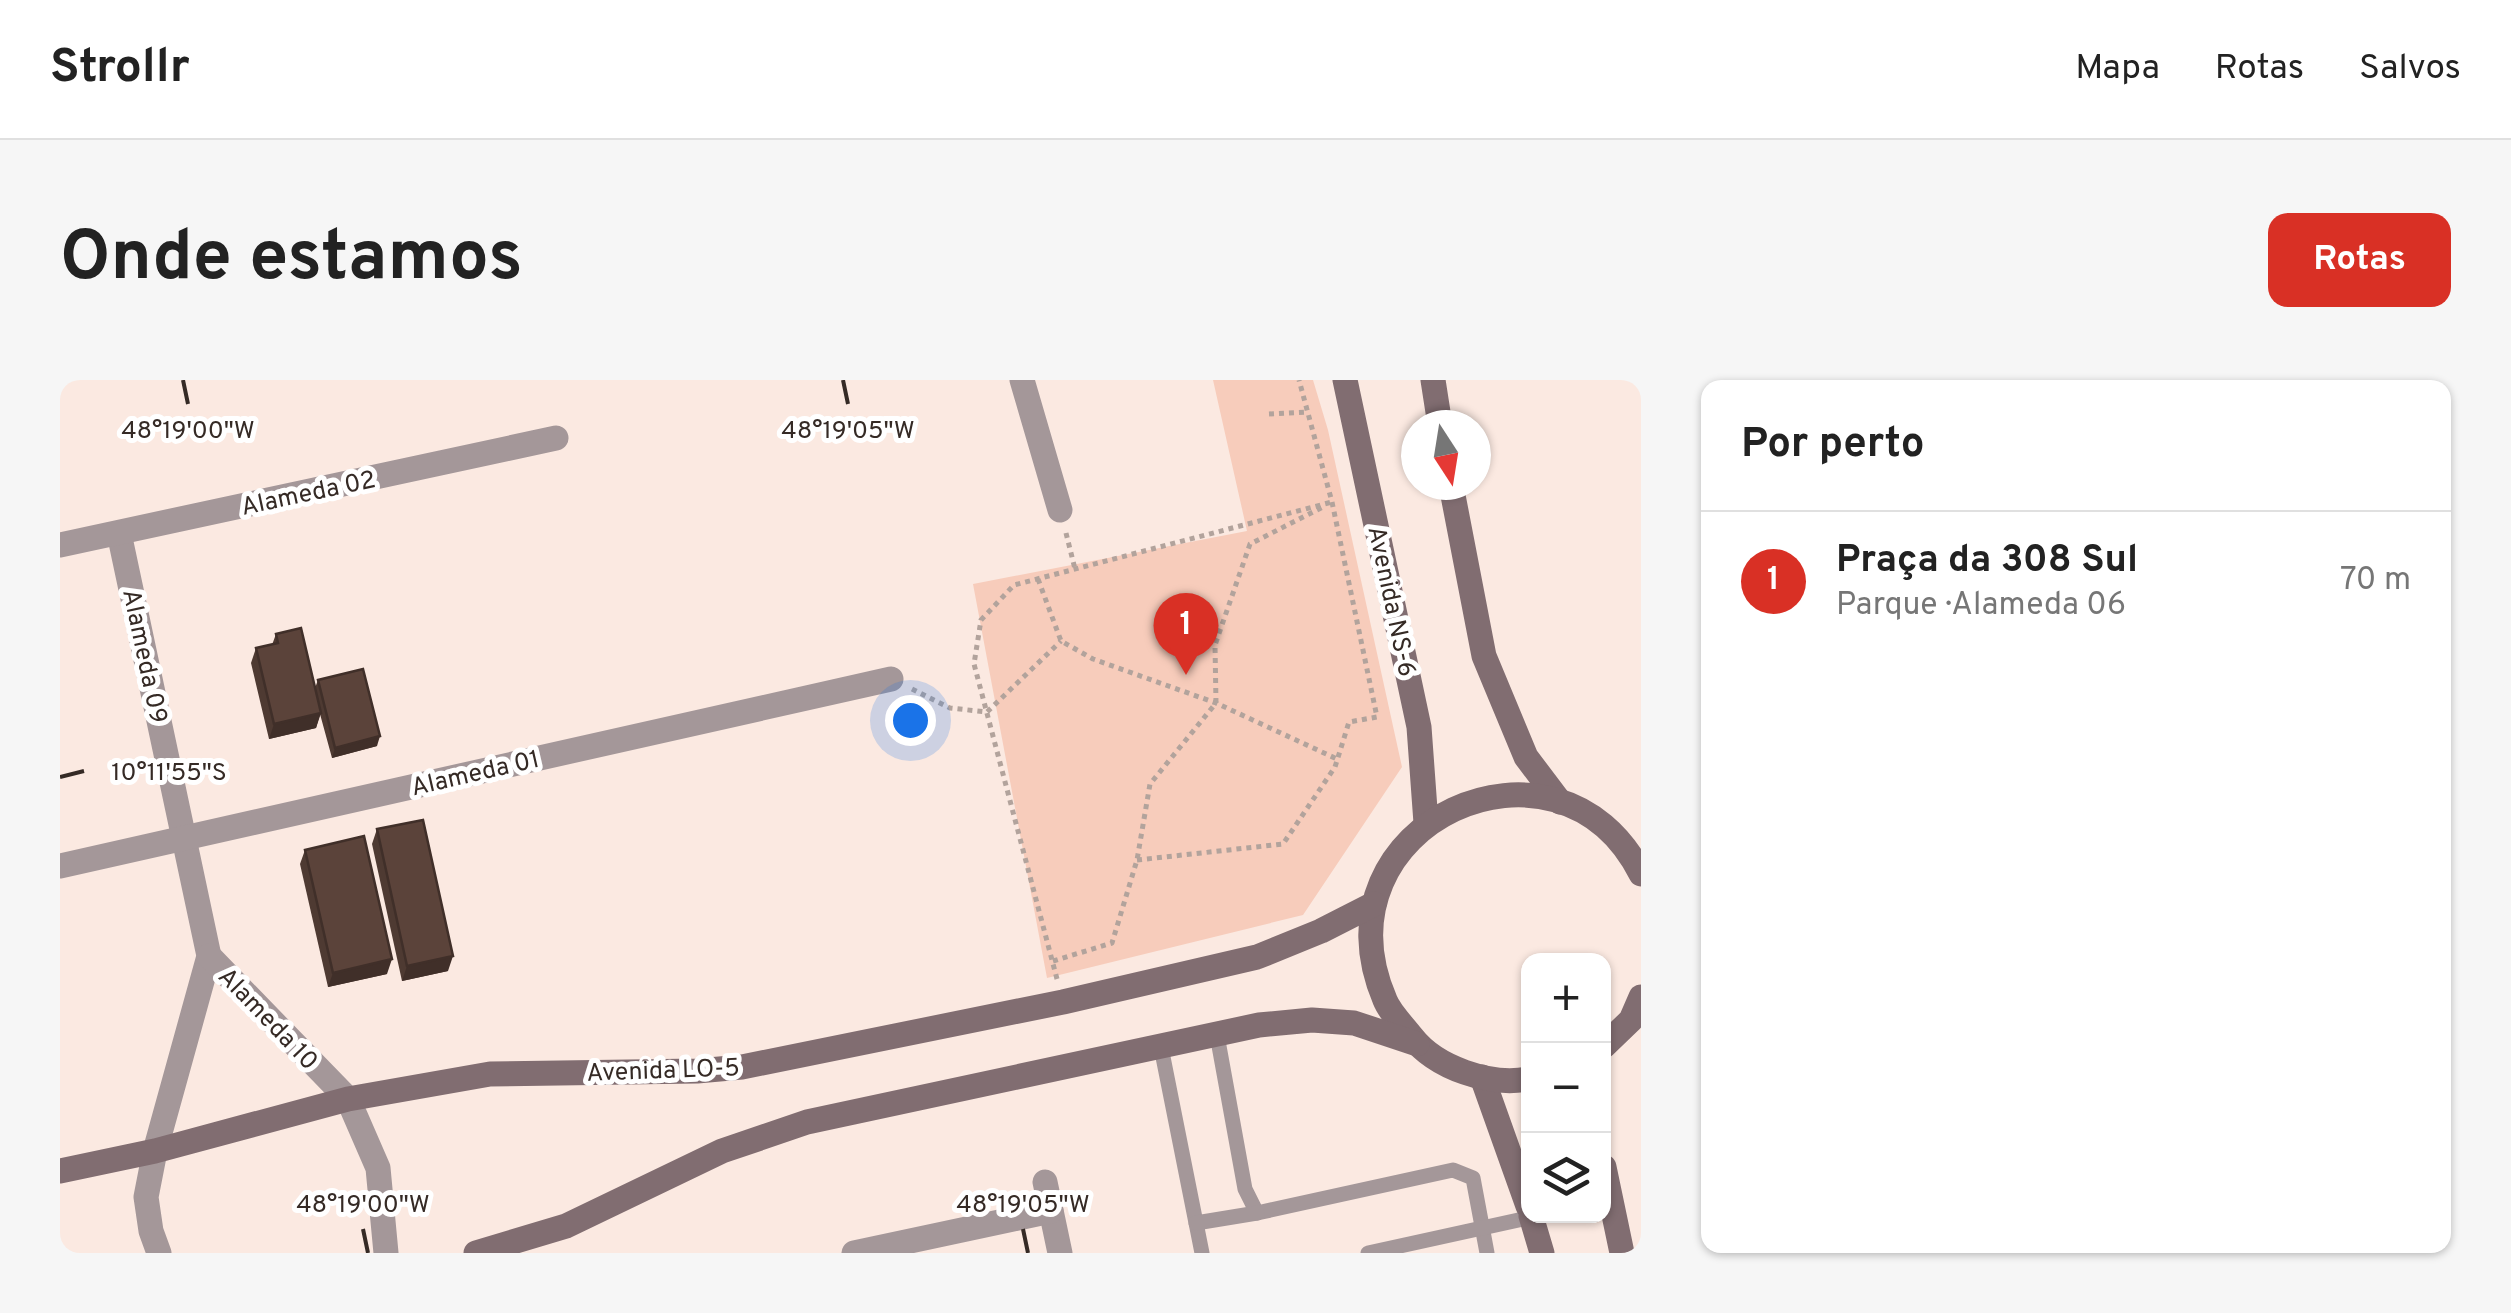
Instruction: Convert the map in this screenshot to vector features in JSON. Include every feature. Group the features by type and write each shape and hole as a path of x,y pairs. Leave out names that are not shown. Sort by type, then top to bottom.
{"main road":[{"name":"Avenida NS-6","path":"1344,380 1419,727 1426,824"},
{"path":"1432,380 1437,410"},
{"path":"1453,500 1484,656 1526,756 1560,802"},
{"path":"1417,1044 1386,1003 1370,955 1374,904 1385,874 1403,846 1426,824 1467,802 1514,794 1560,802 1600,823 1638,861"},
{"name":"Avenida LO-5","path":"60,1171 155,1151 348,1099 490,1074 742,1067 1064,1002 1257,957 1374,904"},
{"path":"1607,1043 1630,1020 1641,997"},
{"path":"476,1253 566,1226 722,1150 807,1122 1259,1025 1312,1020 1354,1023 1417,1044 1447,1064 1482,1077 1521,1078"},
{"path":"1482,1077 1521,1185"},
{"path":"1611,1200 1622,1253"},
{"path":"1534,1223 1542,1253"}],"street":[{"path":"1022,380 1060,510"},
{"name":"Alameda 02","path":"60,546 556,438"},
{"name":"Alameda 09","path":"120,533 209,956"},
{"name":"Alameda 01","path":"60,866 890,679"},
{"name":"Alameda 10","path":"209,956 348,1099 378,1168 386,1253"},
{"name":"Alameda 10","path":"159,1253 146,1196 209,956"},
{"path":"1045,1182 1060,1253"},
{"path":"854,1253 1051,1211"}],"lane":[{"path":"1217,1035 1244,1188 1257,1213"},
{"path":"1161,1047 1202,1253"},
{"path":"1196,1223 1454,1170 1473,1178 1487,1253"},
{"path":"1368,1253 1481,1230 1521,1216"}],"path":[{"path":"1137,860 1284,844 1337,759 1349,722 1377,717 1332,502 1299,380"},
{"path":"1269,414 1308,412"},
{"path":"1064,1002 974,664 981,620 1014,585 1332,502"},
{"path":"1053,961 1112,944 1137,860 1150,784 1216,703 1215,645 1250,544 1332,502"},
{"path":"1060,510 1075,569"},
{"path":"1038,579 1061,641 1093,659 1216,703 1337,759"},
{"path":"890,679 950,708 987,712 1061,641"}],"shaded area":[{"path":"1213,380 1313,380 1328,430 1402,767 1303,915 1047,978 973,584 1247,531"}],"building":[{"path":"301,628 321,713 274,724 256,648 278,643 276,634"},
{"path":"363,669 380,736 335,748 318,680"},
{"path":"423,820 453,956 407,966 377,829"},
{"path":"364,836 392,959 333,973 305,850"}],"place":[{"name":"Praça da 308 Sul","path":"1186,675"}]}
